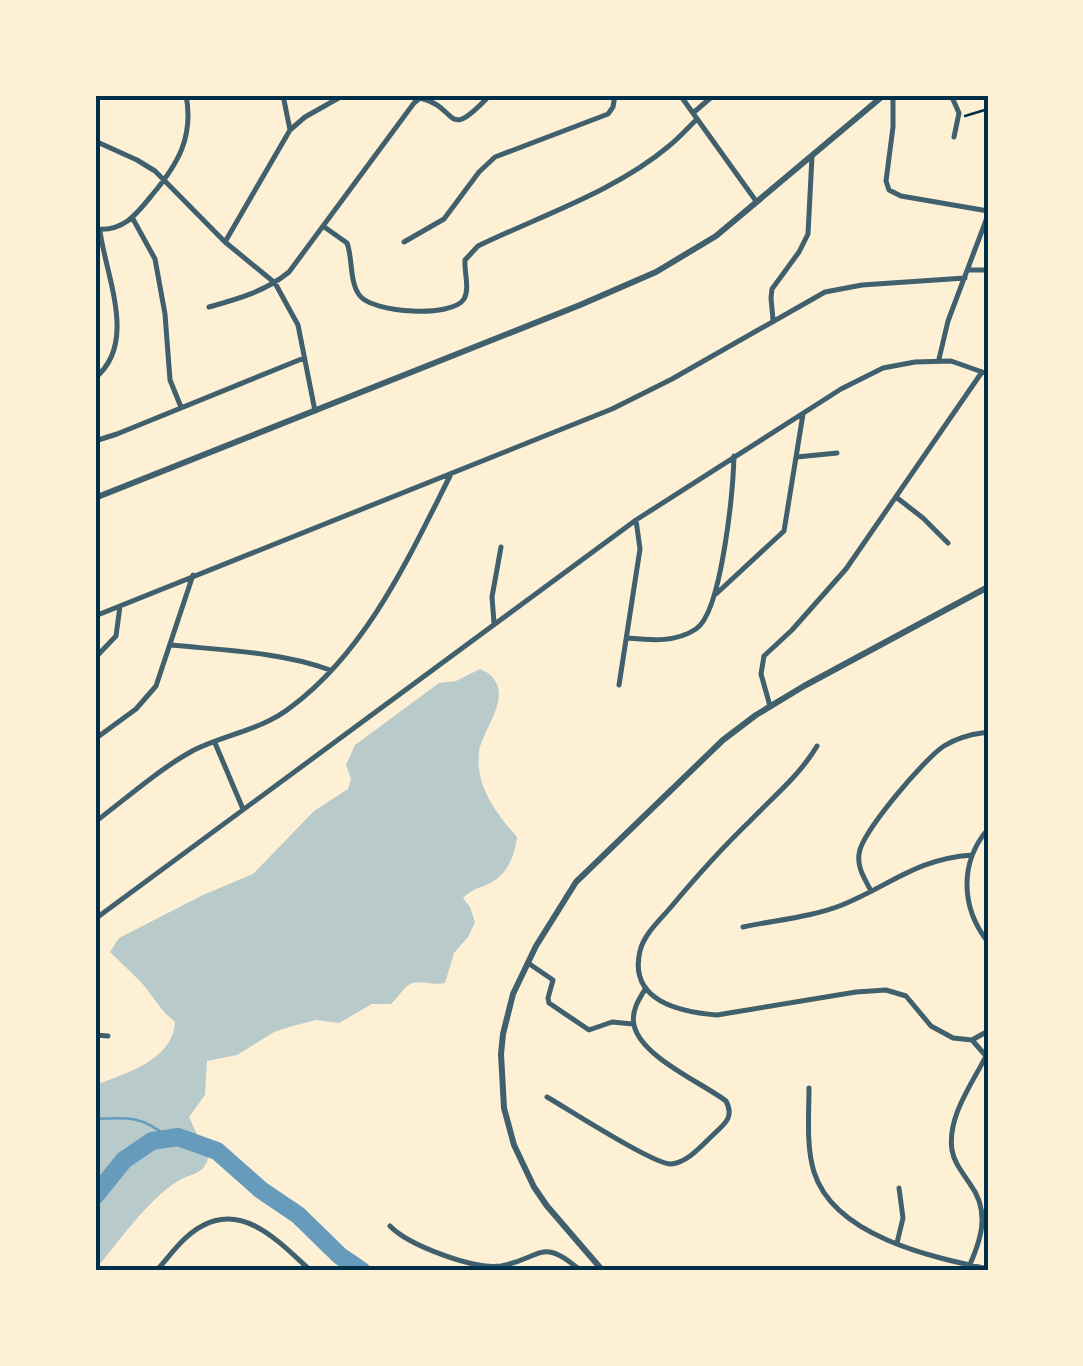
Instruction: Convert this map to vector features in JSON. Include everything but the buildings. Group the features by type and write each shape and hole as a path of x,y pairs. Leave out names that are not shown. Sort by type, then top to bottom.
{"street":[{"path":"95,378 113,358 118,340 116,310 98,230 118,227 133,219 174,166 189,121 186,95"},
{"path":"283,95 290,130"},
{"path":"225,242 290,130 344,95"},
{"path":"210,308 276,283 298,262 414,102 424,96 458,120 469,118 490,95"},
{"path":"404,242 444,219 495,156 608,114 614,107 614,95"},
{"path":"680,95 756,201"},
{"path":"323,226 346,243 356,288 371,305 426,311 458,304 465,296 466,260 478,246 600,190 644,165 670,146 714,95"},
{"path":"95,498 656,272 716,236 884,95"},
{"path":"893,95 894,127 886,181 889,190 901,196 988,213 948,321 939,360"},
{"path":"951,95 959,117 954,137"},
{"path":"95,142 156,171 225,242 276,283 295,316 315,411"},
{"path":"773,320 772,288 808,234 812,156"},
{"path":"133,219 154,259 165,314 170,380 181,408"},
{"path":"968,270 988,270"},
{"path":"95,616 636,398 836,289 965,278"},
{"path":"95,441 304,358"},
{"path":"95,919 636,520 841,389 883,368 915,362 951,361 985,373 846,570 764,656 761,674 770,706"},
{"path":"716,594 784,531 803,414"},
{"path":"796,457 836,453"},
{"path":"627,638 670,639 689,633 706,618 716,594 734,456"},
{"path":"95,822 180,759 277,717 304,696 368,624 397,580 451,474"},
{"path":"896,497 948,543"},
{"path":"619,685 640,549 636,520"},
{"path":"494,623 492,598 501,547"},
{"path":"95,739 148,697 161,676 193,575"},
{"path":"603,1271 534,1187 508,1128 502,1088 502,1034 513,994 564,896 710,750 737,728 988,586"},
{"path":"95,658 116,636 120,606"},
{"path":"169,645 283,658 330,670"},
{"path":"870,890 858,859 871,829 936,752 960,738 988,732"},
{"path":"214,742 243,809"},
{"path":"817,746 803,767 711,859 651,930 640,953 646,988 674,1008 716,1015 856,992 893,991 909,998 926,1020 953,1038 972,1040 988,1031"},
{"path":"988,829 972,855 967,877 968,905 988,942"},
{"path":"743,927 832,908 936,859 972,855"},
{"path":"528,962 553,980 549,1004 582,1027 592,1030 612,1022 634,1024"},
{"path":"548,1097 664,1163 683,1160 728,1121 730,1106 723,1098 660,1058 644,1043 634,1024 637,1003 646,988"},
{"path":"95,1035 108,1036"},
{"path":"968,1268 982,1232 983,1214 979,1198 955,1162 952,1136 956,1116 987,1056 972,1040"},
{"path":"808,1088 812,1161 820,1185 836,1208 861,1227 897,1243 968,1268 988,1270"},
{"path":"897,1243 903,1218 899,1188"},
{"path":"156,1271 184,1240 202,1226 220,1220 244,1221 266,1231 311,1271"},
{"path":"390,1226 412,1241 482,1265 502,1266 553,1251 581,1271"}],"path":[{"path":"959,117 988,109"}],"shaded area":[{"path":"480,669 492,676 499,695 481,743 480,776 495,809 517,837 504,871 463,898 475,922 454,953 445,983 410,984 391,1004 372,1004 339,1023 316,1020 289,1027 237,1055 207,1061 205,1095 189,1117 208,1158 206,1164 156,1198 95,1270 95,1085 157,1056 172,1035 175,1022 110,952 119,938 253,874 314,811 348,789 351,779 346,765 355,745 439,683 456,681"}],"waterway":[{"path":"95,1119 135,1120 151,1125 169,1138"},
{"path":"95,1196 124,1160 152,1141 178,1137 217,1151 362,1271"}]}
